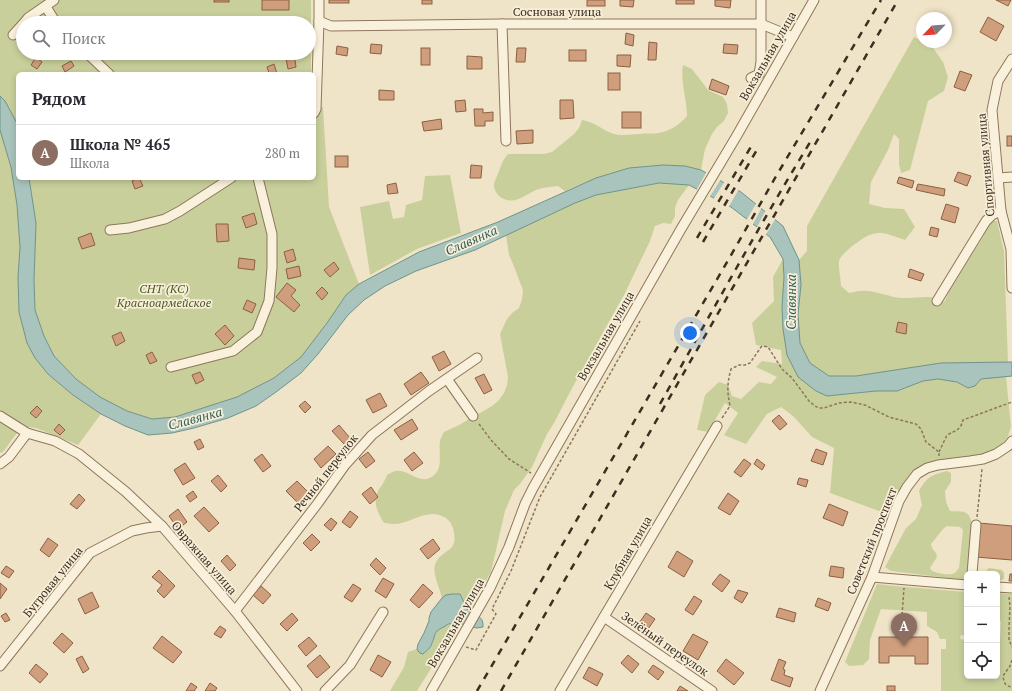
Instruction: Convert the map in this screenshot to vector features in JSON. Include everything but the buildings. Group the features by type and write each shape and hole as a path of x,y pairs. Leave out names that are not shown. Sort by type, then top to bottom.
{"street":[{"path":"31,16 54,0"},
{"path":"316,109 319,0"},
{"path":"751,78 759,74 761,62 761,0"},
{"name":"Вокзальная улица","path":"431,691 490,588 501,566 525,504 533,488 814,0"},
{"path":"46,7 52,16"},
{"name":"Сосновая улица","path":"319,20 331,26 502,24 761,24 793,37"},
{"path":"502,24 506,141"},
{"path":"13,35 16,32"},
{"name":"Спортивная улица","path":"1012,59 998,81 992,110 1001,211 1012,249"},
{"path":"94,60 107,72"},
{"path":"998,178 1012,177"},
{"path":"110,230 129,228 165,219 180,211 227,180"},
{"path":"171,368 233,351 257,332 269,301 272,268 272,234 258,180"},
{"path":"937,301 986,221 992,214 1001,211"},
{"path":"1012,249 1012,288"},
{"name":"Речной переулок","path":"235,611 318,503 345,465 372,435 429,391 477,358"},
{"path":"447,379 473,416"},
{"name":"Овражная улица","path":"0,416 27,433 55,441 79,454 126,492 162,526 235,611 297,691"},
{"name":"Клубная улица","path":"560,691 716,426"},
{"path":"0,464 9,457 27,433"},
{"name":"Советский проспект","path":"820,691 872,578 899,501 907,487 917,474 927,468 938,465 983,459 996,454 1008,446 1012,441"},
{"path":"972,571 976,525"},
{"name":"Бугровая улица","path":"0,666 90,553 132,531 162,526"},
{"path":"872,578 964,584"},
{"path":"325,691 350,665 383,612"},
{"name":"Зелёный переулок","path":"604,617 712,691"}],"path":[{"path":"464,646 476,650 496,614 492,609 511,571 540,497 642,317"},
{"path":"716,426 730,406 727,393 728,379 731,369 739,365 750,363 761,347 766,346 773,353 782,368 795,381 809,401 815,406 824,408 844,402 865,405 889,417 916,424 921,429 926,442 939,452"},
{"path":"938,465 939,452 947,435 958,430 963,420 1012,402"},
{"path":"473,416 482,429 505,455 532,473"},
{"path":"976,525 983,459"},
{"path":"901,630 905,580"},
{"path":"1009,588 1010,606 1008,629 1009,640 1012,645"},
{"path":"1012,660 1003,676 1004,683 1008,687 1012,687"}],"green space":[{"path":"0,0 311,0 311,16 16,16 16,60 311,60 311,72 16,72 16,121 5,101 0,96"},
{"path":"914,37 916,38 916,48 933,48 943,62 948,77 944,91 928,101 910,170 901,173 899,164 899,139 894,134 888,150 871,182 869,204 885,208 904,209 915,227 905,240 889,234 877,233 865,237 851,247 839,261 841,286 849,293 866,291 901,298 929,297 939,299 944,302 983,237 986,228 992,221 997,221 1004,251 1008,362 941,363 856,376 829,376 810,363 800,343 798,314 801,285 799,260 807,251 807,226"},
{"path":"683,65 692,69 708,90 723,97 727,104 728,113 724,121 712,134 705,149 701,170 685,166 663,165 629,168 596,178 565,191 558,186 544,188 510,201 497,194 494,188 494,183 502,162 508,154 544,154 552,152 574,134 579,128 582,120 591,122 614,134 620,135 662,132 678,125 687,116 682,77"},
{"name":"СНТ (КС) Красноармейское","path":"316,107 323,107 329,207 359,284 346,295 301,357 274,378 237,397 175,417 153,419 127,411 100,397 76,379 54,356 43,336 35,310 34,280 36,223 29,180 316,180"},
{"path":"0,130 11,167 17,205 20,247 18,277 19,312 27,343 48,374 73,395 101,414 78,445 36,428 22,426 3,452 0,453"},
{"path":"450,175 461,233 417,249 370,275 360,207 389,201 393,219 404,217 406,205 422,200 425,176"},
{"path":"660,183 689,185 678,200 675,208 675,216 671,224 663,223 655,226 650,241 625,293 547,434 532,467 514,490 505,511 491,572 469,611 460,594 451,594 442,598 435,577 434,568 438,559 454,544 454,534 451,523 445,517 430,514 398,524 384,523 377,511 376,498 377,493 387,475 394,471 405,472 423,479 428,479 433,476 440,464 440,441 444,432 492,406 504,393 508,377 500,334 507,319 519,308 523,290 509,255 506,235 575,203 596,195"},
{"path":"783,259 783,329 798,377 816,391 827,396 876,391 897,391 923,381 938,379 957,382 968,388 975,386 981,379 1006,376 1011,427 1008,436 1001,445 983,456 933,462 923,465 907,480 897,494 893,502 890,515 830,493 834,448 812,437 793,416 781,407 767,414 746,444 724,435 738,413 725,403 708,432 697,430 705,395 719,382 728,385 732,396 741,399 759,382 771,384 777,377 756,367 762,361 782,364 781,350 756,345 752,323 774,301 773,277"},
{"path":"947,471 951,473 951,482 945,491 946,502 950,511 967,513 972,523 968,571 964,571 964,580 891,571 885,567 906,528 916,519 922,505 919,491 924,483 933,475","holes":["947,526 960,527 963,530 959,568 955,573 950,574 932,571 930,568 937,557 931,544"]},
{"path":"989,568 1002,570 1004,573 1004,578 1000,580 1000,571 986,571"},
{"path":"877,584 964,592 964,636 961,635 960,639 964,640 964,679 1000,679 1000,593 1012,594 1012,691 941,691 941,649 946,649 946,639 940,639 937,632 927,626 927,612 881,609 870,640 869,659 863,665 849,666 845,662"},
{"path":"459,623 417,691 390,691 404,667 408,652 417,649 423,654 433,643 434,637 438,630 448,624"}],"water":[{"name":"Славянка","path":"0,96 5,101 16,121 16,180 29,180 36,223 34,280 35,310 44,336 54,356 76,379 100,397 127,411 152,419 175,417 237,397 274,378 301,357 346,295 359,284 419,252 498,222 596,178 629,168 663,165 685,166 701,170 741,192 783,226 799,260 801,285 798,314 800,343 810,363 829,376 856,376 941,363 1012,362 1012,376 981,379 975,386 968,388 957,382 938,379 923,381 897,391 876,391 827,396 816,391 798,377 787,355 783,329 782,307 784,277 783,259 770,237 731,207 689,185 659,183 596,195 575,203 475,250 416,271 385,286 364,300 348,315 318,354 301,373 256,406 228,418 194,428 172,433 148,435 101,414 73,395 48,374 35,358 27,343 19,312 18,277 20,247 17,205 11,167 0,130"},
{"path":"460,594 467,609 480,617 483,627 477,628 465,626 461,623 448,624 436,632 428,649 423,654 420,653 417,649 418,644 429,621 431,612 442,598 446,595"}],"pier":[{"path":"707,171 721,179 709,198 696,191"},
{"path":"725,181 739,189 728,208 713,200"},
{"path":"757,202 762,207 752,226 746,221"},
{"path":"766,210 776,218 765,236 756,229"}],"railway":[{"path":"477,691 775,178 881,0"},
{"path":"501,691 898,0"},
{"path":"660,404 812,139"},
{"path":"697,238 752,145"},
{"path":"703,242 758,148"}],"place":[{"name":"Школа № 465","path":"904,646"}]}
